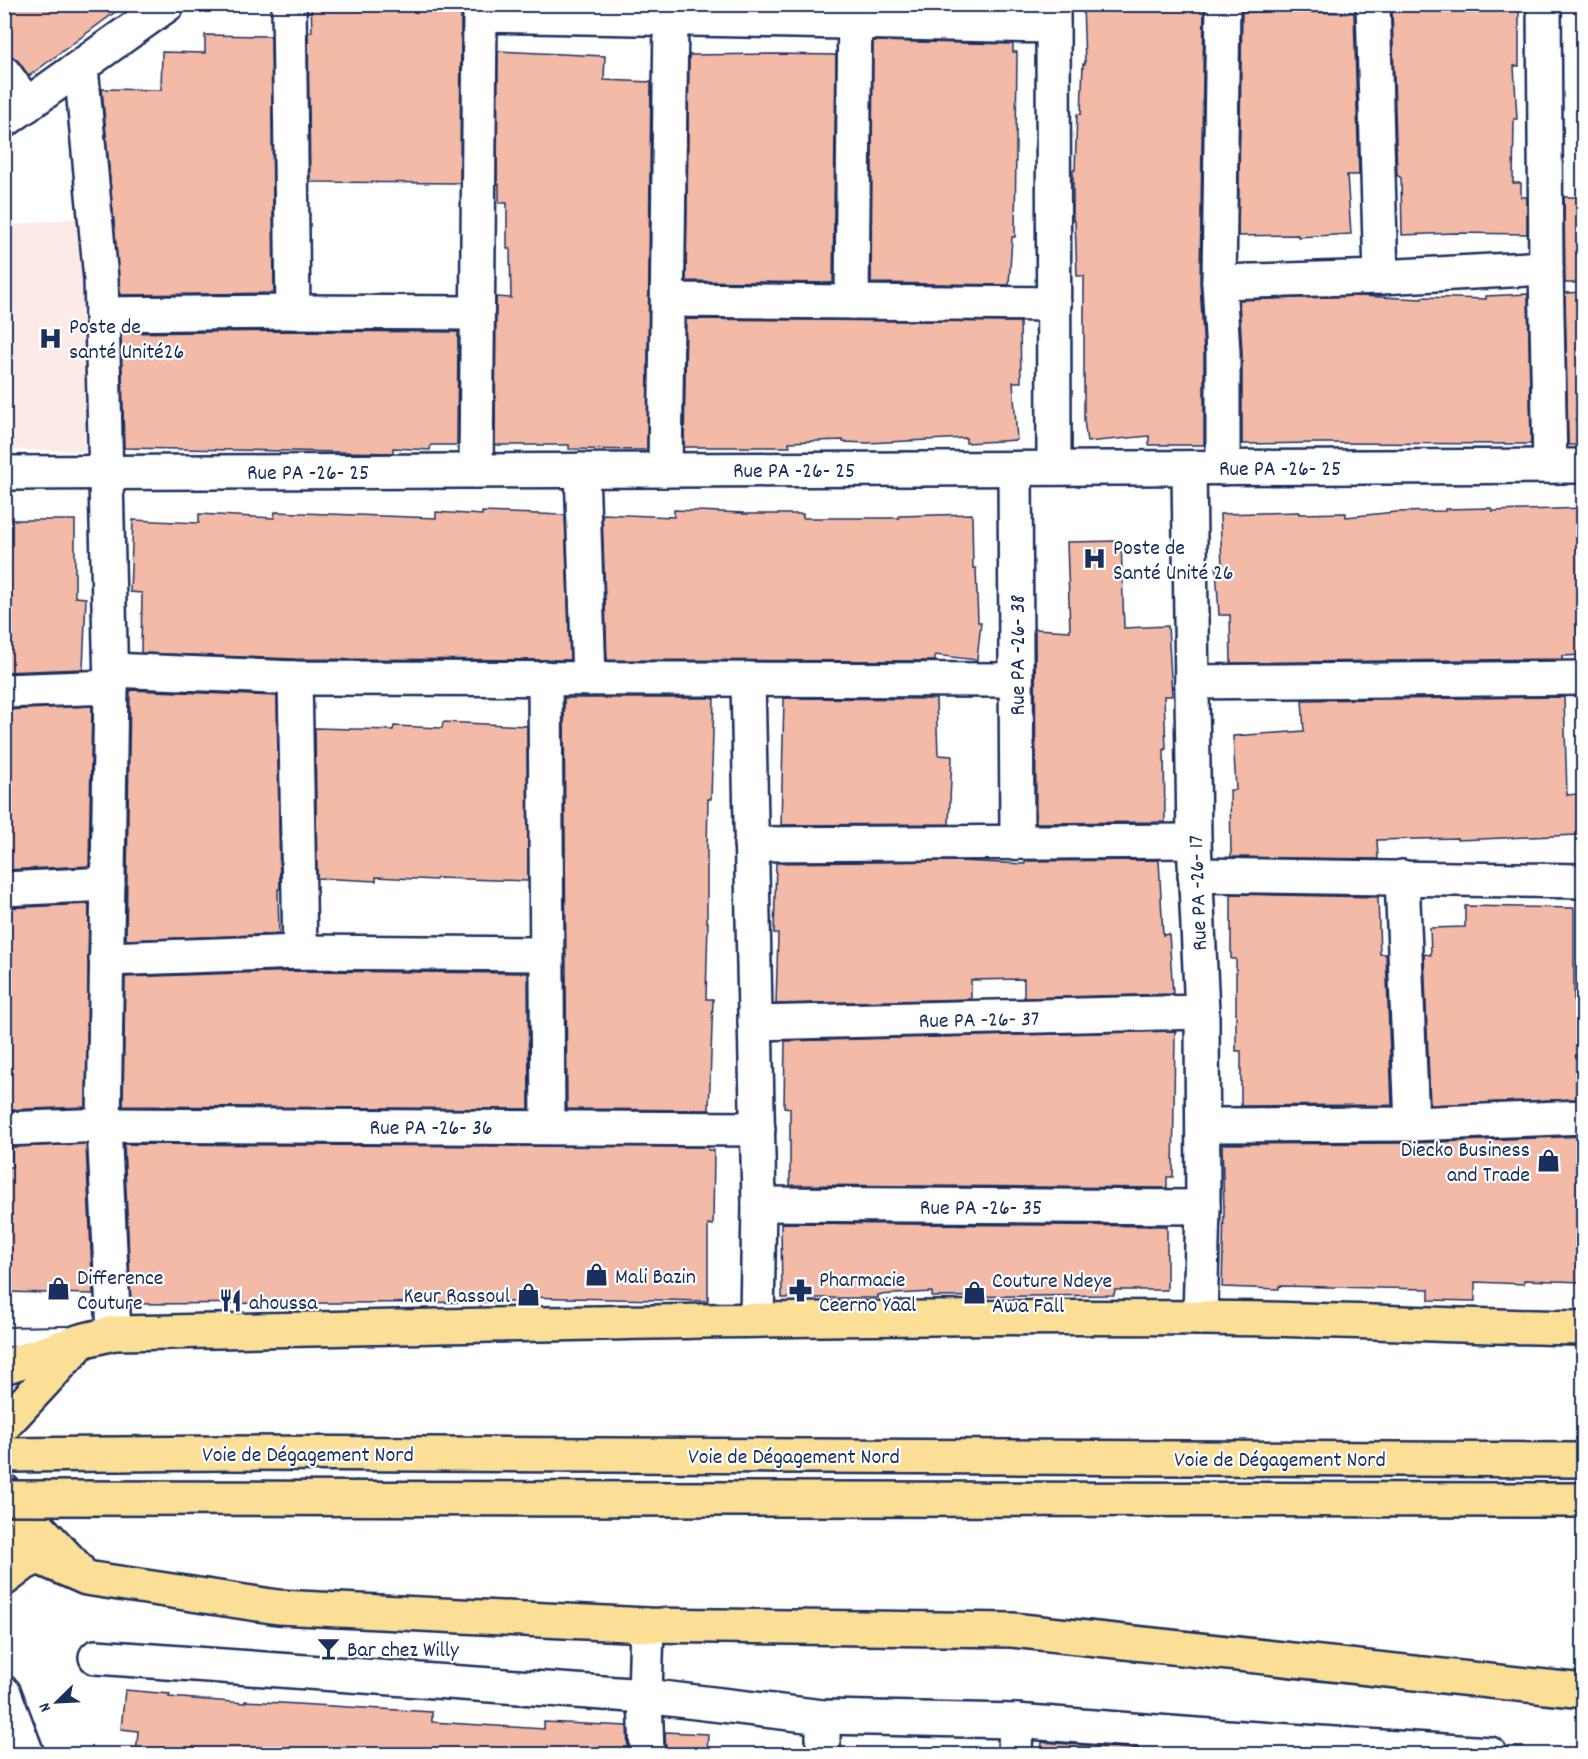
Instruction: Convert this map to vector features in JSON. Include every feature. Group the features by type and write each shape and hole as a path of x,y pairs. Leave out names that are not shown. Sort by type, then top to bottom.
{"main road":[{"path":"4,1367 99,1337 757,1320 1200,1318 1584,1328"},
{"path":"4,1425 99,1337"},
{"name":"Voie de Dégagement Nord","path":"4,1455 228,1453 1584,1460"},
{"path":"4,1491 86,1578"},
{"name":"Voie de Dégagement Nord","path":"4,1498 1584,1500"},
{"path":"4,1538 38,1557 86,1578 278,1607 647,1625 1012,1630 1584,1691"},
{"path":"4,1579 25,1563 38,1557"}],"street":[{"path":"4,73 16,113 168,4"},
{"path":"289,4 293,312"},
{"path":"1223,468 1223,353 1219,282 1224,4"},
{"path":"1373,4 1382,277"},
{"path":"1544,4 1550,466"},
{"path":"476,471 480,15 504,10 686,14 1053,15 1054,468"},
{"path":"665,470 668,300 686,14"},
{"path":"852,302 855,14"},
{"path":"81,67 101,279 111,679 99,1337"},
{"path":"1219,282 1382,277 1546,268"},
{"path":"668,300 1054,304"},
{"path":"102,314 477,313"},
{"name":"Rue PA -26- 25","path":"4,473 1584,466"},
{"name":"Rue PA -26- 17","path":"1189,468 1194,841 1202,1012 1203,1208 1200,1318"},
{"name":"Rue PA -26- 38","path":"1015,469 1017,842"},
{"path":"582,470 589,679"},
{"path":"295,678 300,952"},
{"path":"545,678 548,1127"},
{"path":"1192,682 1584,678"},
{"path":"4,691 111,679 1016,680"},
{"path":"748,679 758,1129 757,1320"},
{"path":"751,844 1194,841"},
{"path":"1195,875 1584,881"},
{"path":"1402,877 1412,1124"},
{"path":"4,889 108,884"},
{"path":"106,959 300,952 547,954"},
{"name":"Rue PA -26- 37","path":"755,1023 1202,1012"},
{"path":"1203,1125 1412,1124 1584,1118"},
{"name":"Rue PA -26- 36","path":"4,1129 104,1125 758,1129"},
{"name":"Rue PA -26- 35","path":"759,1204 1203,1208"},
{"path":"647,1625 645,1696 647,1755"},
{"path":"96,1657 645,1696 823,1717 1016,1721 1196,1745 1490,1755"},
{"path":"4,1693 27,1755"},
{"path":"823,1717 824,1755"},
{"path":"1015,1755 1016,1721"}],"lane":[{"path":"4,1337 99,1337"}],"shaded area":[{"name":"Poste de santé Unité26","path":"94,216 100,451 5,450 4,226"}],"building":[{"path":"4,4 126,4 29,76 12,56 4,55"},
{"path":"311,4 464,4 461,15 460,183 310,182 308,32 312,32"},
{"path":"910,4 1014,4 1014,6"},
{"path":"1083,4 1204,4 1200,282 1204,354 1204,445 1149,445 1149,436 1087,442 1084,420 1084,276 1077,276 1075,221 1073,221 1073,170 1075,170 1077,114 1081,114 1083,64 1085,64"},
{"path":"1519,9 1519,66 1514,66 1517,119 1514,119 1513,183 1521,183 1521,197 1527,197 1527,234 1402,235 1401,178 1397,175 1392,10"},
{"path":"1242,12 1354,13 1359,175 1347,175 1351,234 1298,237 1298,235 1238,236"},
{"path":"205,35 271,36 274,293 120,295 102,89 161,90 162,52 205,53"},
{"path":"873,41 1013,44 1013,52 1017,52 1015,237 1012,237 1009,285 871,283"},
{"path":"498,51 605,56 604,80 651,82 647,450 569,449 569,445 495,445 496,297 511,298 510,249 507,249 507,203 499,203 499,184 497,184"},
{"path":"689,55 836,55 833,283 686,281"},
{"path":"1564,197 1584,197 1584,283 1565,283"},
{"path":"1584,292 1584,445 1568,445 1565,293"},
{"path":"1528,294 1531,444 1242,444 1242,352 1239,300 1359,296 1486,299 1486,296"},
{"path":"686,319 1020,322 1021,382 1013,382 1017,440 966,443 966,438 868,443 843,442 843,440 789,442 790,447 684,447"},
{"path":"458,332 457,445 431,445 430,450 393,448 393,453 124,448 121,333"},
{"path":"1491,508 1492,511 1584,508 1584,655 1562,656 1562,659 1231,663 1230,615 1219,615 1216,567 1222,567 1220,514 1346,513 1346,517 1396,512"},
{"path":"674,510 743,514 803,514 803,518 899,518 899,516 972,514 973,568 976,568 978,622 981,622 977,660 935,655 935,661 607,660 602,514 674,517"},
{"path":"275,512 436,518 436,512 482,515 482,512 565,515 570,660 295,659 141,653 142,593 130,592 133,520 199,523 199,514 274,518"},
{"path":"4,520 75,520 75,597 86,598 83,669 4,672"},
{"path":"1121,541 1124,628 1168,626 1172,696 1164,696 1165,822 1036,823 1035,629 1070,631 1067,542"},
{"path":"130,690 277,696 279,934 126,940"},
{"path":"1564,697 1567,795 1577,794 1578,835 1457,840 1457,838 1377,840 1378,859 1231,857 1230,790 1236,790 1233,736 1304,731 1302,700"},
{"path":"564,698 714,698 707,851 706,999 713,999 709,1110 567,1109"},
{"path":"784,698 936,699 938,755 952,756 949,824 781,825"},
{"path":"92,706 89,866 4,870 4,710"},
{"path":"443,722 527,726 528,881 376,877 376,881 317,878 315,728 393,730 394,726 442,728"},
{"path":"1159,860 1163,935 1169,934 1173,994 1024,998 1024,979 971,980 971,999 776,1004 778,934 774,933 776,863 959,861 1025,864 1025,861"},
{"path":"1231,894 1378,897 1380,954 1386,954 1392,1105 1241,1106 1241,1051 1236,1051 1236,959 1231,959"},
{"path":"89,904 86,1107 4,1110 4,908"},
{"path":"1465,906 1574,908 1574,1001 1577,1001 1576,1099 1430,1105 1424,954 1431,955 1430,928 1465,927"},
{"path":"300,971 528,973 529,1109 123,1106 125,977"},
{"path":"1175,1031 1173,1177 1167,1177 1167,1188 790,1185 790,1108 784,1107 785,1041"},
{"path":"1584,1136 1584,1282 1524,1280 1524,1284 1475,1282 1475,1301 1429,1300 1429,1289 1222,1287 1224,1210 1222,1144 1412,1143"},
{"path":"86,1144 93,1294 4,1292 4,1167 12,1167 12,1147"},
{"path":"124,1144 708,1147 708,1150 714,1150 713,1225 708,1224 708,1301 519,1297 519,1302 131,1304"},
{"path":"781,1223 1167,1226 1167,1290 1115,1290 1114,1295 932,1297 932,1292 878,1295 878,1298 782,1298"},
{"path":"125,1690 170,1694 169,1697 245,1703 245,1701 432,1712 432,1722 544,1729 544,1722 627,1726 628,1755 136,1755 138,1731 121,1729"},
{"path":"665,1732 708,1734 707,1755 666,1755"},
{"path":"1042,1742 1175,1752 1175,1755 1041,1755"}],"place":[{"name":"Poste de santé Unité26","path":"51,338"},
{"name":"Poste de Santé Unité 26","path":"1095,559"},
{"name":"Diecko Business and Trade","path":"1548,1161"},
{"name":"Mali Bazin","path":"597,1275"},
{"name":"Difference Couture","path":"59,1289"},
{"name":"Pharmacie Ceerno Yaal","path":"801,1291"},
{"name":"Couture Ndeye Awa Fall","path":"974,1292"},
{"name":"Keur Rassoul","path":"528,1294"},
{"name":"ahoussa","path":"231,1301"},
{"name":"Bar chez Willy","path":"329,1648"}]}
